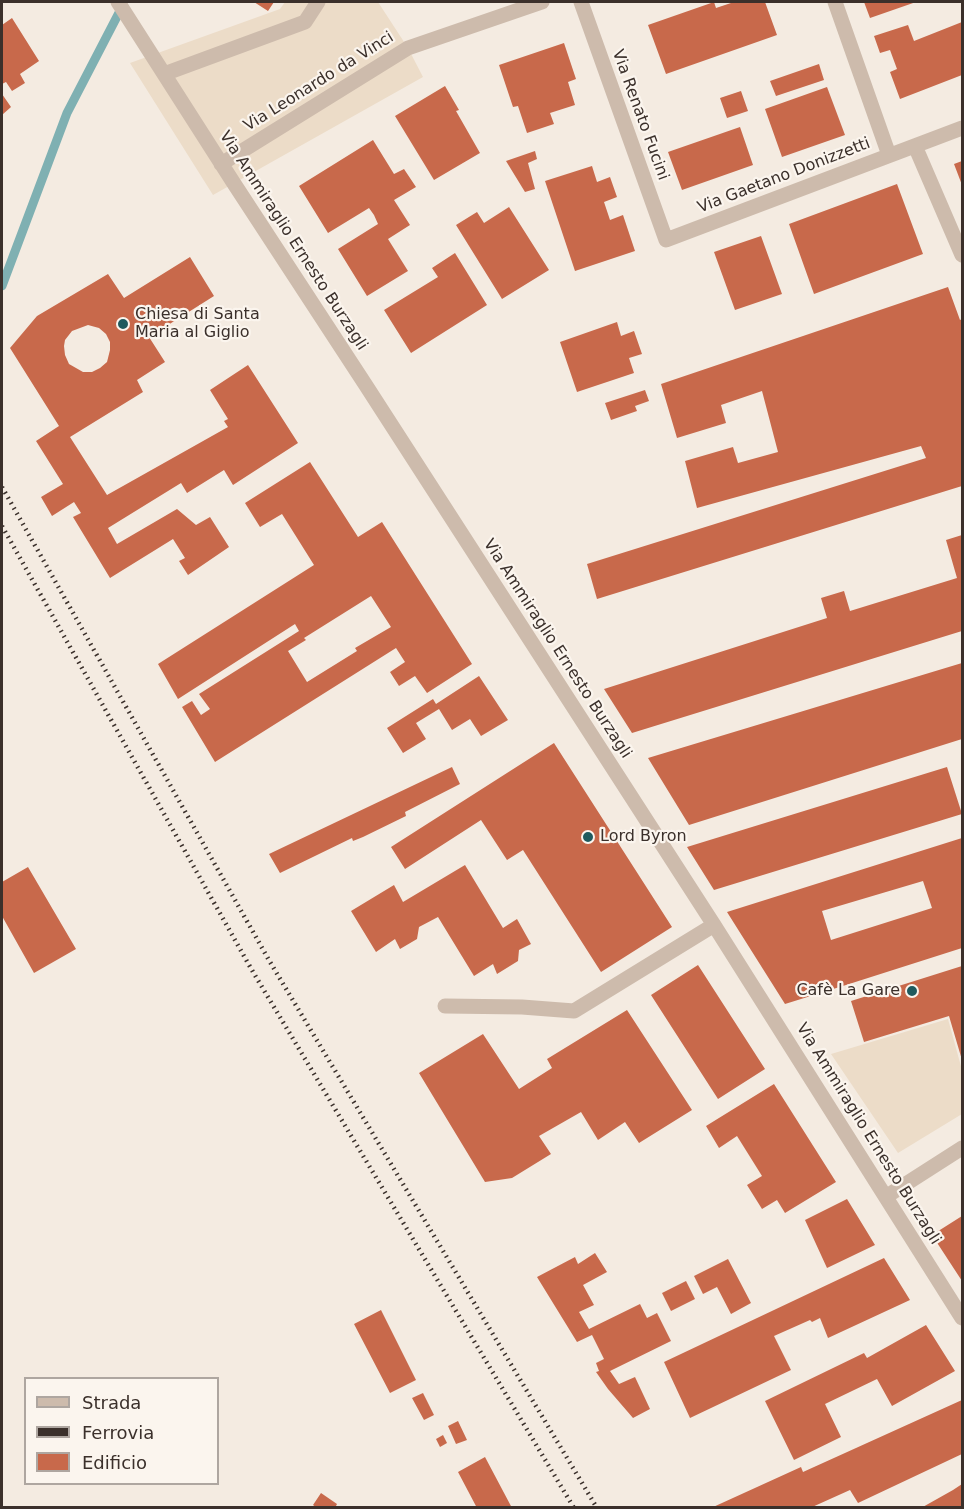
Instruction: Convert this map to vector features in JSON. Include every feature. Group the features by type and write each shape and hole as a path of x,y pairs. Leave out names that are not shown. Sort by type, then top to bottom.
{"street":[{"name":"Via Ammiraglio Ernesto Burzagli","path":"118,2 714,925 963,1318"},
{"path":"164,74 305,22 318,2"},
{"name":"Via Leonardo da Vinci","path":"221,164 408,48 542,2"},
{"name":"Via Renato Fucini","path":"580,2 666,240"},
{"path":"835,2 889,155"},
{"name":"Via Gaetano Donizzetti","path":"666,240 963,128"},
{"path":"915,146 963,255"},
{"path":"445,1006 522,1007 574,1011 714,925"},
{"path":"886,1196 963,1148"}],"shaded area":[{"path":"285,2 378,2 408,48 423,77 213,195 130,63 280,9"},
{"path":"948,1019 962,1070 962,1114 898,1153 831,1054"}],"building":[{"path":"254,2 274,2 268,11"},
{"path":"714,2 716,8 734,2 765,2 777,35 666,74 648,25"},
{"path":"864,2 916,2 870,18"},
{"path":"12,18 39,61 20,74 25,83 12,91 6,82 2,84 2,25"},
{"path":"962,22 962,75 900,99 890,72 897,69 890,50 880,53 874,36 908,25 914,41"},
{"path":"564,43 576,79 568,82 575,105 550,113 554,124 527,133 518,106 513,107 499,65"},
{"path":"819,64 824,80 776,96 770,81"},
{"path":"445,86 459,110 456,111 480,153 434,180 395,116"},
{"path":"827,87 845,135 782,157 765,109"},
{"path":"741,91 748,111 727,118 720,98"},
{"path":"2,94 11,107 2,115"},
{"path":"740,127 753,165 682,190 668,152"},
{"path":"373,140 394,174 404,169 416,187 394,200 410,225 388,239 408,271 367,296 338,249 378,224 374,215 369,208 328,233 299,186"},
{"path":"535,151 537,159 528,163 535,189 525,192 506,161"},
{"path":"962,161 962,185 954,164"},
{"path":"592,166 597,182 610,177 617,197 604,202 610,220 623,215 635,251 575,271 545,181"},
{"path":"897,184 923,254 814,294 789,224"},
{"path":"509,207 549,270 502,299 456,225 477,212 484,223"},
{"path":"761,236 782,294 735,310 714,252"},
{"path":"455,253 487,305 411,353 384,310 438,277 432,268"},
{"path":"190,257 214,296 149,337 165,362 137,380 143,392 70,437 107,495 228,427 224,421 228,419 210,390 248,365 298,443 233,485 224,470 187,493 181,483 108,528 117,544 177,509 196,525 210,517 229,547 188,575 179,561 185,558 173,539 110,578 73,517 81,513 74,502 52,516 41,497 63,484 36,441 59,426 10,348 37,316 108,274 124,298","holes":["88,325 99,328 110,342 107,362 92,372 83,372 69,364 64,346 65,340 72,331"]},
{"path":"948,287 960,320 962,319 962,486 597,599 587,564 926,458 921,446 697,508 685,461 733,447 738,463 778,452 762,391 721,405 726,423 677,438 661,384"},
{"path":"617,322 621,336 634,331 642,354 629,358 634,373 577,392 560,342"},
{"path":"645,390 649,401 635,406 637,411 611,420 605,403"},
{"path":"310,462 358,537 382,522 472,664 427,693 415,676 399,686 390,672 405,662 396,648 215,762 182,707 192,701 201,715 210,709 199,694 299,631 295,624 178,699 158,664 314,565 282,514 260,527 245,503","holes":["371,596 391,627 355,648 357,651 307,682 288,651 306,640 304,638"]},
{"path":"962,535 962,631 632,733 604,689 827,618 821,598 844,591 850,611 957,578 946,540"},
{"path":"962,663 962,739 689,825 648,758"},
{"path":"479,676 508,720 481,736 470,719 452,730 439,709 416,723 426,739 403,753 387,728 433,699 436,704"},
{"path":"554,743 672,927 601,972 523,850 507,860 481,820 405,869 391,847"},
{"path":"452,767 460,784 405,812 406,816 363,837 353,841 352,838 280,873 269,854"},
{"path":"947,767 962,814 714,890 687,847"},
{"path":"962,838 962,948 846,985 785,1004 727,912","holes":["923,881 932,908 831,940 822,911"]},
{"path":"465,865 503,928 517,919 531,944 519,950 518,961 497,974 493,964 474,976 438,917 419,927 417,939 400,949 395,939 376,952 351,911 394,885 403,902"},
{"path":"28,867 76,949 34,973 2,916 2,882"},
{"path":"698,965 765,1069 718,1099 651,995"},
{"path":"962,966 962,1060 949,1016 864,1042 851,1001"},
{"path":"627,1010 692,1110 639,1143 625,1122 598,1140 581,1112 539,1136 551,1154 512,1178 485,1182 419,1073 483,1034 519,1089 552,1068 547,1059"},
{"path":"774,1084 836,1182 785,1213 777,1200 762,1209 747,1185 762,1176 737,1136 719,1148 706,1126"},
{"path":"847,1199 875,1245 827,1268 805,1220"},
{"path":"962,1216 962,1281 932,1235"},
{"path":"595,1253 607,1272 583,1285 594,1305 579,1312 589,1329 640,1304 647,1318 657,1313 671,1341 610,1371 619,1384 635,1377 650,1409 633,1418 596,1372 599,1371 596,1363 604,1359 592,1335 577,1342 537,1277 575,1257 578,1264"},
{"path":"884,1258 910,1300 828,1338 820,1318 774,1336 791,1370 690,1418 664,1362"},
{"path":"728,1259 751,1303 731,1314 717,1287 703,1294 694,1276"},
{"path":"686,1281 695,1299 671,1311 662,1293"},
{"path":"381,1310 416,1380 390,1393 354,1324"},
{"path":"926,1325 955,1371 892,1406 877,1379 825,1404 841,1437 794,1460 765,1401 864,1353 867,1358"},
{"path":"423,1393 434,1415 424,1420 412,1398"},
{"path":"962,1400 962,1454 858,1503 850,1490 810,1508 711,1508 801,1467 803,1472"},
{"path":"458,1421 467,1440 456,1444 448,1426"},
{"path":"443,1435 447,1443 440,1447 436,1439"},
{"path":"485,1457 512,1508 477,1508 458,1472"},
{"path":"962,1484 962,1508 921,1508 953,1490"},
{"path":"321,1493 337,1504 335,1508 317,1508 313,1505"}],"waterway":[{"path":"2,286 67,113 123,5"}],"railway":[{"path":"2,487 270,962 597,1508"},
{"path":"2,526 253,972 574,1508"}],"place":[{"name":"Chiesa di Santa Maria al Giglio","path":"123,324"},
{"name":"Lord Byron","path":"588,837"},
{"name":"Cafè La Gare","path":"912,991"}]}
